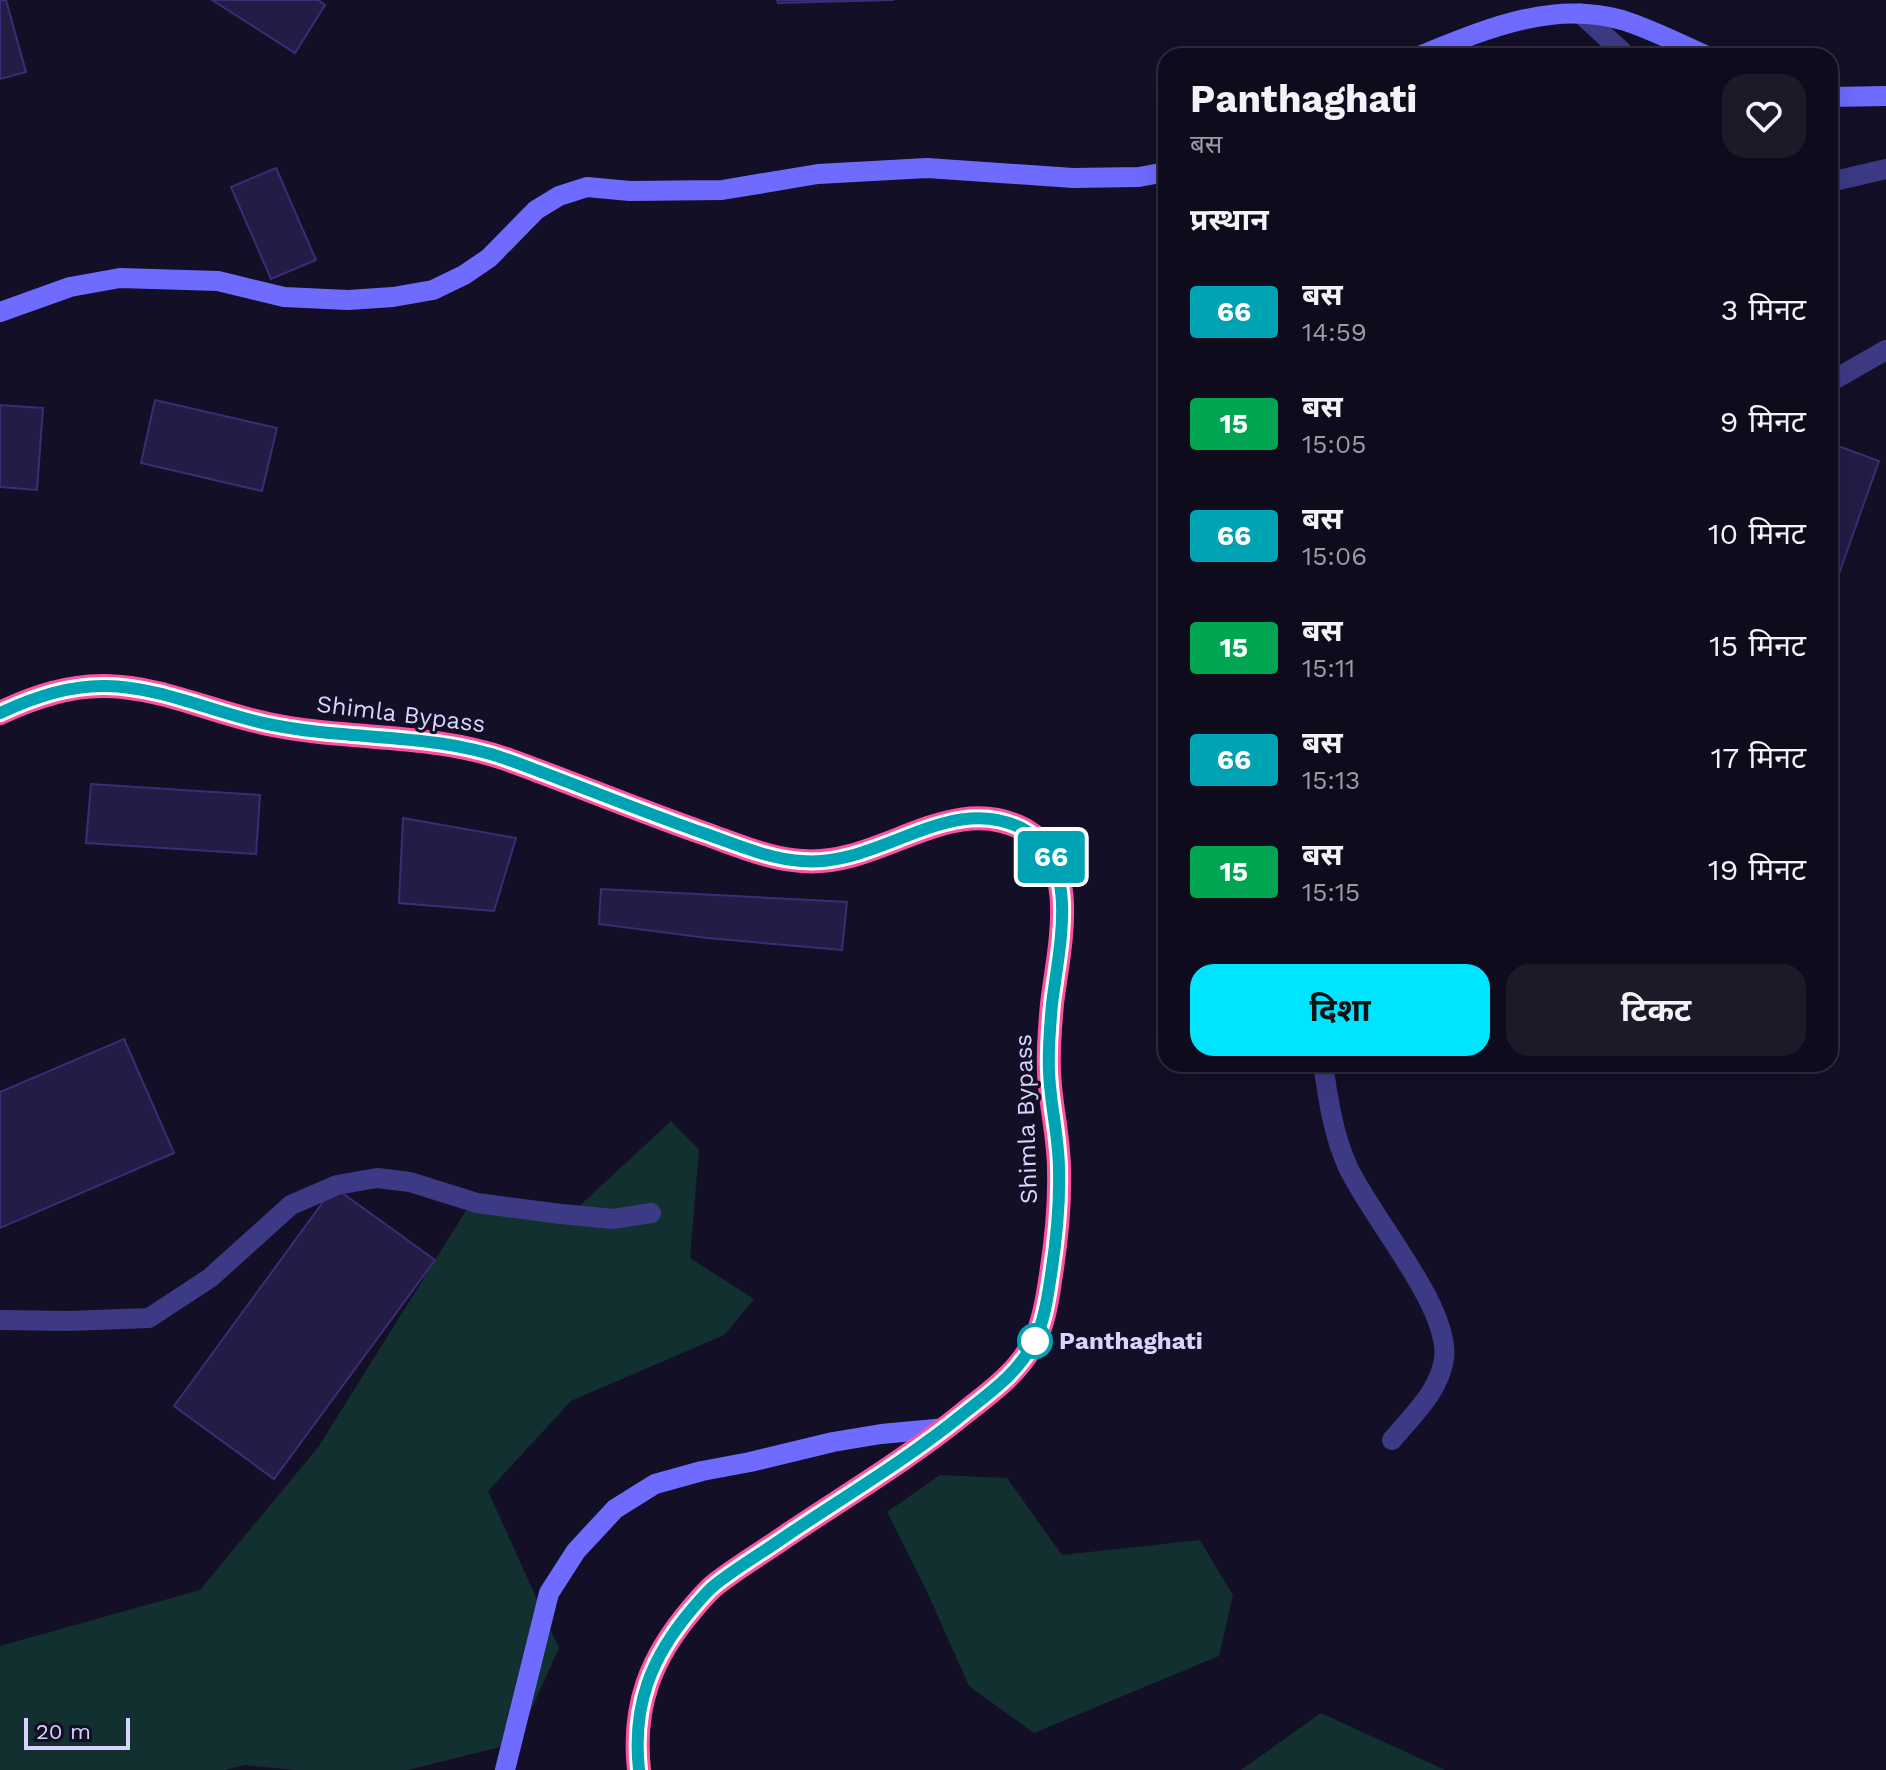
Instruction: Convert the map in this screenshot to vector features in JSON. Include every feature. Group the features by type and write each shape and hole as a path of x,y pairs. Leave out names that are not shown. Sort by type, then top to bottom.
{"highway":[{"name":"Shimla Bypass","path":"0,713 62,689 106,686 148,691 266,724 446,743 492,754 610,801 759,853 801,861 839,861 881,848 949,820 984,816 1001,819 1034,835 1058,868 1062,886 1061,925 1049,1030 1049,1074 1059,1165 1051,1276 1047,1304 1035,1341 1013,1373 946,1428 712,1586 668,1637 641,1697 636,1741 639,1770"}],"main road":[{"path":"1440,48 1510,22 1548,14 1580,13 1623,21 1688,48"},
{"path":"1838,97 1886,96"},
{"path":"0,312 70,287 120,278 218,281 284,297 348,300 433,290 489,258 536,210 559,196 587,187 630,191 722,190 818,174 927,168 1073,178 1139,177 1158,173"},
{"path":"505,1770 549,1593 576,1551 615,1509 655,1484 702,1471 833,1442 946,1428"}],"street":[{"path":"1580,13 1618,48"},
{"path":"1838,180 1886,169"},
{"path":"1838,377 1886,350"},
{"path":"1324,1072 1330,1112 1346,1164 1426,1295 1444,1340 1444,1360 1434,1391 1392,1440"},
{"path":"0,1320 149,1318 210,1278 291,1205 337,1185 377,1178 410,1182 477,1203 561,1214 613,1219 651,1213"}],"green space":[{"path":"671,1121 699,1150 690,1258 754,1299 724,1335 571,1401 488,1491 559,1648 516,1743 408,1770 296,1770 245,1765 225,1770 0,1770 0,1646 200,1590 319,1446 467,1209 575,1210"},
{"path":"940,1475 1007,1478 1062,1555 1200,1540 1233,1595 1219,1656 1034,1733 969,1686 887,1512"},
{"path":"1321,1713 1445,1770 1241,1770"}],"building":[{"path":"0,0 6,0 26,72 0,79"},
{"path":"212,0 318,0 325,5 295,53"},
{"path":"777,0 894,0 778,3"},
{"path":"276,168 316,260 271,279 231,187"},
{"path":"155,400 277,428 262,491 141,463"},
{"path":"0,405 43,408 37,490 0,487"},
{"path":"1838,446 1879,461 1838,576"},
{"path":"91,784 260,795 256,854 86,843"},
{"path":"403,818 516,838 494,911 399,903"},
{"path":"601,889 847,902 842,950 707,938 599,924"},
{"path":"124,1039 174,1153 0,1228 0,1092"},
{"path":"334,1187 435,1260 274,1479 174,1406"}],"bus line":[{"name":"66","path":"0,713 62,689 106,686 148,691 266,724 446,743 492,754 610,801 759,853 801,861 839,861 881,848 949,820 984,816 1019,826 1034,835 1049,853 1058,868 1062,886 1061,925 1049,1030 1049,1074 1059,1184 1047,1304 1035,1341 1013,1373 946,1428 712,1586 668,1637 641,1697 636,1741 639,1770"}],"place":[{"name":"Panthaghati","path":"1035,1341"}]}
